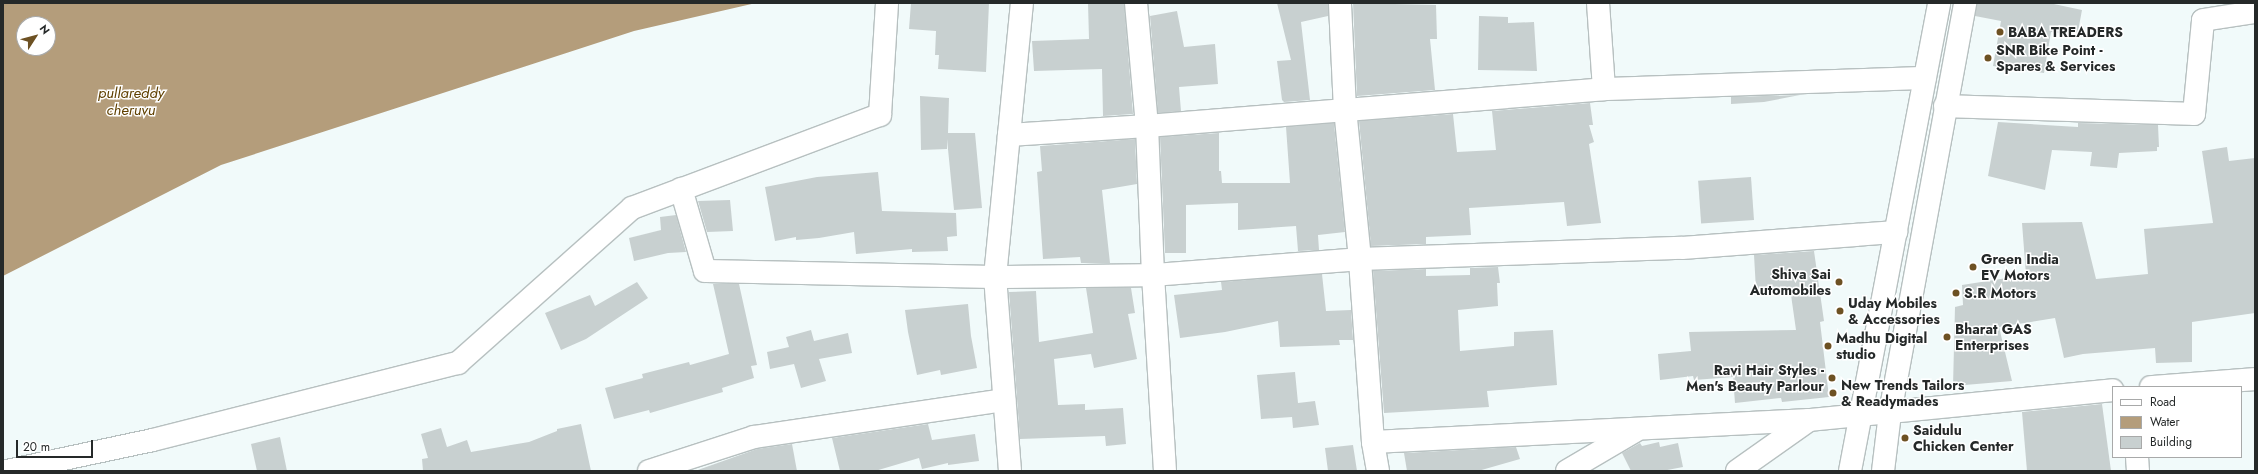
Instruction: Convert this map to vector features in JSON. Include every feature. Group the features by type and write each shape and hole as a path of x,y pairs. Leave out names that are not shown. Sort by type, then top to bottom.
{"street":[{"path":"7,471 153,440 458,363 632,208 880,115 887,3"},
{"path":"1010,471 995,277 1022,3"},
{"path":"1136,3 1147,126 1161,470"},
{"path":"1340,3 1345,110 1360,259 1373,442 1378,471"},
{"path":"1598,3 1604,89"},
{"path":"1850,471 1939,3"},
{"path":"1883,471 1890,413 1964,3"},
{"path":"1945,106 2194,114 2203,11 2255,12"},
{"path":"1010,135 1147,126 1604,89 1925,78"},
{"path":"681,189 705,271 995,277 1153,275 1360,259 1682,248 1896,232"},
{"path":"2166,386 2255,380"},
{"path":"1373,442 1809,420 2112,390"},
{"path":"649,471 754,437 1004,400"},
{"path":"1737,471 1809,420"},
{"path":"1567,471 1639,429"},
{"path":"2137,458 2138,471"}],"water":[{"name":"pullareddy cheruvu","path":"3,3 756,3 634,31 221,165 3,276"}],"building":[{"path":"911,3 989,3 986,72 938,69 939,55 935,55 936,31 909,29"},
{"path":"1088,3 1124,3 1133,114 1103,116 1102,69 1034,71 1032,41 1089,39"},
{"path":"1277,3 1328,3 1328,16 1301,22 1310,100 1284,102 1282,100 1277,61 1291,60"},
{"path":"1353,3 1436,5 1437,39 1430,39 1435,90 1357,96"},
{"path":"1977,3 2049,3 2082,10 2077,37 2051,32 2044,73 1993,66 2001,21 1975,16"},
{"path":"1177,11 1184,47 1215,44 1218,84 1179,87 1181,111 1158,113 1150,16"},
{"path":"1479,16 1508,17 1508,23 1534,22 1537,71 1478,70"},
{"path":"1800,95 1764,102 1731,104 1731,97"},
{"path":"920,96 949,98 948,133 975,133 982,208 954,210 947,139 947,149 921,150"},
{"path":"1590,103 1593,125 1589,125 1594,142 1589,144 1601,223 1567,226 1564,202 1469,208 1471,235 1426,237 1426,244 1371,246 1359,121 1453,114 1457,152 1496,150 1492,111"},
{"path":"1998,122 2078,127 2078,123 2158,125 2159,147 2157,147 2157,151 2119,153 2117,168 2090,166 2092,152 2052,150 2045,190 1988,176"},
{"path":"1334,123 1345,232 1318,235 1319,250 1298,251 1296,226 1238,230 1238,203 1186,205 1186,253 1165,253 1160,137 1219,133 1219,171 1221,171 1222,183 1290,183 1286,127"},
{"path":"1135,139 1137,184 1102,190 1110,263 1081,263 1080,257 1043,259 1037,172 1042,171 1040,146"},
{"path":"2227,147 2229,161 2255,158 2255,313 2192,322 2192,362 2156,363 2155,348 2083,354 2064,358 2055,318 1999,327 2012,381 1953,386 1955,307 1963,305 1962,285 2026,275 2022,223 2082,222 2096,279 2148,274 2144,229 2213,223 2202,151"},
{"path":"878,172 882,211 956,213 957,236 947,237 948,251 912,252 912,249 856,254 854,232 819,238 796,240 796,237 775,241 765,187 817,177"},
{"path":"1751,177 1754,220 1701,224 1698,181"},
{"path":"730,200 733,231 707,232 698,201"},
{"path":"676,215 686,252 668,253 634,261 629,238 661,230 660,217"},
{"path":"1814,251 1824,321 1820,322 1829,397 1782,402 1781,398 1735,403 1733,377 1694,380 1693,376 1660,380 1658,354 1691,351 1689,332 1796,330 1790,288 1756,290 1754,255"},
{"path":"1498,267 1500,283 1497,283 1498,306 1458,310 1460,351 1514,346 1514,332 1553,330 1557,385 1487,391 1489,407 1384,413 1373,271 1426,269 1426,276 1470,275 1470,268"},
{"path":"1322,274 1326,311 1351,310 1353,340 1339,340 1340,345 1280,347 1278,321 1225,332 1180,338 1174,295 1222,290 1221,282"},
{"path":"637,282 648,298 586,339 561,350 545,313 590,295 595,306"},
{"path":"713,284 739,284 757,365 751,366 754,378 722,388 723,392 650,413 649,410 614,419 605,388 643,378 642,374 689,362 690,365 729,354"},
{"path":"1086,288 1131,288 1135,313 1128,314 1137,359 1094,368 1091,354 1054,359 1058,405 1085,404 1085,410 1123,408 1126,444 1106,446 1105,436 1020,439 1009,292 1036,291 1039,342 1093,333"},
{"path":"968,304 971,336 977,368 941,375 940,370 917,375 905,310"},
{"path":"811,330 814,341 848,333 852,353 819,359 826,381 801,388 794,364 770,369 767,352 789,347 786,337"},
{"path":"1295,372 1298,403 1315,401 1319,425 1293,428 1292,417 1261,419 1257,375"},
{"path":"2102,404 2111,471 2027,471 2022,412"},
{"path":"581,424 591,471 423,471 422,459 428,458 421,434 441,428 447,447 467,440 471,452 529,442 557,431 557,429"},
{"path":"928,424 932,440 975,434 979,461 948,465 948,463 922,469 919,458 875,471 840,471 832,438"},
{"path":"280,437 287,471 257,471 251,444"},
{"path":"1659,442 1660,447 1678,443 1683,467 1662,471 1631,471 1622,453 1640,443 1642,446"},
{"path":"792,444 797,471 695,471 757,449"},
{"path":"1353,445 1357,471 1328,471 1325,448"},
{"path":"1516,447 1520,459 1478,471 1407,471 1404,453"}],"place":[{"name":"BABA TREADERS","path":"2000,32"},
{"name":"SNR Bike Point - Spares & Services","path":"1988,58"},
{"name":"Green India EV Motors","path":"1973,267"},
{"name":"Shiva Sai Automobiles","path":"1839,282"},
{"name":"S.R Motors","path":"1956,293"},
{"name":"Uday Mobiles & Accessories","path":"1840,311"},
{"name":"Bharat GAS Enterprises","path":"1947,337"},
{"name":"Madhu Digital studio","path":"1828,346"},
{"name":"Ravi Hair Styles - Men's Beauty Parlour","path":"1832,378"},
{"name":"New Trends Tailors & Readymades","path":"1833,393"},
{"name":"Saidulu Chicken Center","path":"1905,438"}]}
